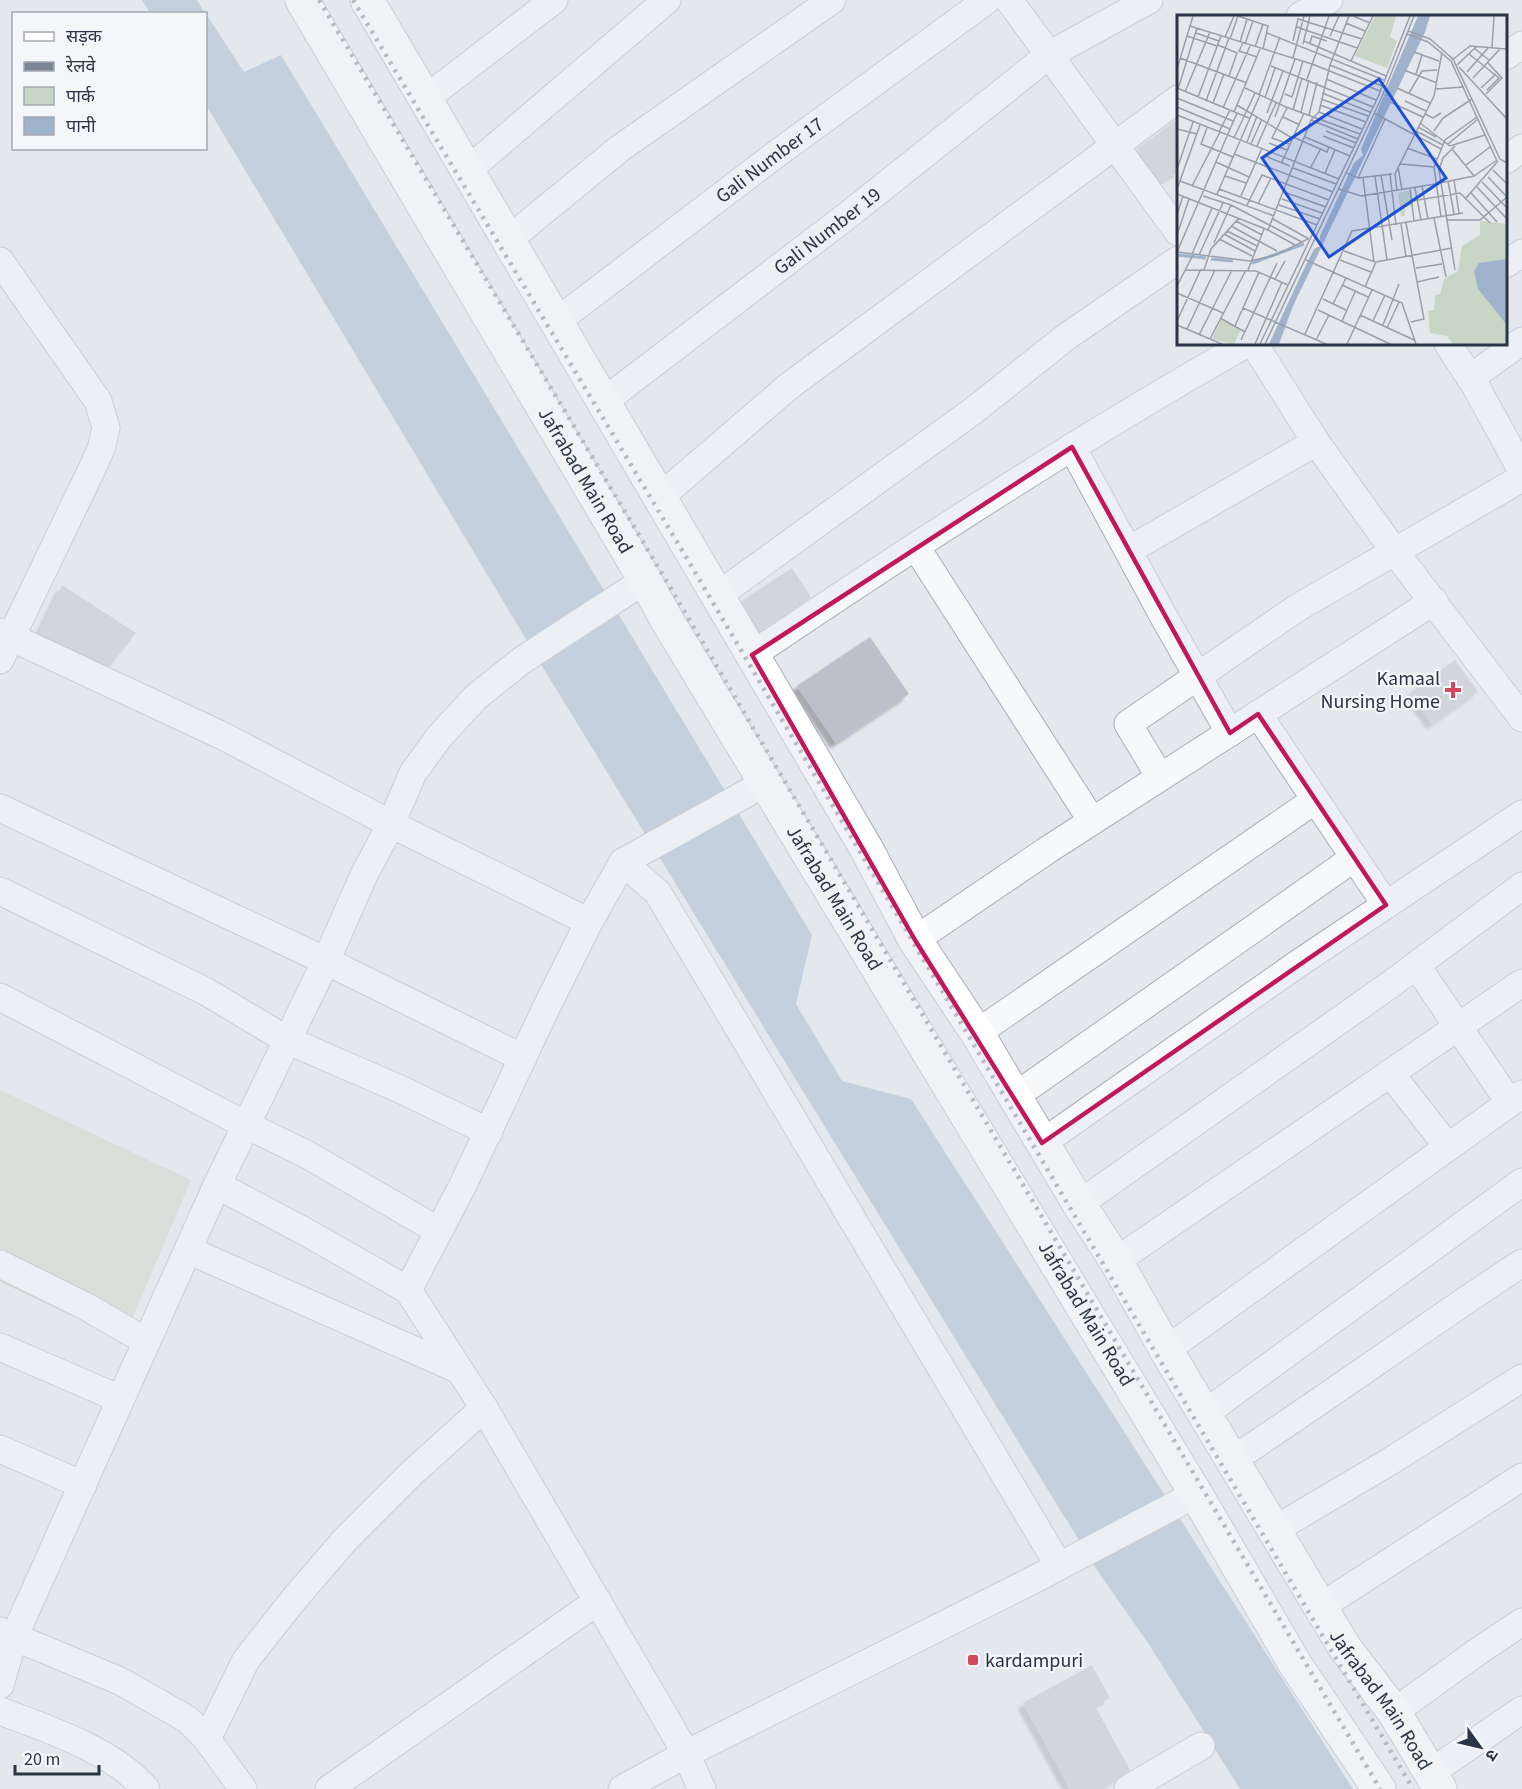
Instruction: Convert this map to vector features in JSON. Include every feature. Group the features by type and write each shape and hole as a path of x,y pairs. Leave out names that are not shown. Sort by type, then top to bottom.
{"main road":[{"name":"Jafrabad Main Road","path":"302,0 635,587 668,622 1196,1494 1295,1664 1379,1789"},
{"name":"Jafrabad Main Road","path":"367,0 866,848 915,940 977,1034 1079,1204 1116,1260 1166,1350 1345,1648 1394,1712 1435,1781"}],"street":[{"path":"425,99 554,0"},
{"path":"467,171 667,0"},
{"path":"508,240 619,149 832,0"},
{"name":"Gali Number 17","path":"556,322 776,155 987,0"},
{"path":"1010,0 1177,229"},
{"name":"Gali Number 19","path":"603,402 848,215 1049,55 1149,0"},
{"path":"1302,15 1329,0"},
{"path":"1507,55 1522,45"},
{"path":"659,498 789,386 1060,184 1177,100"},
{"path":"1507,159 1522,148"},
{"path":"1507,263 1522,253"},
{"path":"0,261 98,402 106,428 101,449 90,473 4,643 223,736 391,824 589,922"},
{"path":"717,596 974,411 1066,337 1177,261"},
{"path":"1470,378 1522,341"},
{"path":"752,655 916,546 1072,447 1244,345"},
{"path":"1255,345 1316,442 1395,552 1522,718"},
{"path":"1449,345 1519,457"},
{"path":"1130,550 1316,442"},
{"path":"1072,447 1230,733"},
{"path":"1160,777 1128,724 1297,608 1522,478"},
{"path":"916,546 1092,821"},
{"path":"0,1685 7,1634 83,1485 217,1185 414,773 439,737 476,697 521,661 635,587"},
{"path":"915,940 1092,821 1434,601"},
{"path":"1258,714 1386,905"},
{"path":"408,1290 489,1132 589,922 623,862 765,783"},
{"path":"977,1034 1316,800"},
{"path":"0,808 326,961 523,1058"},
{"path":"1042,1143 1386,905 1522,814"},
{"path":"1014,1097 1354,858"},
{"path":"623,862 658,893 1059,1566"},
{"path":"1079,1204 1416,965 1522,886"},
{"path":"0,891 205,991 287,1040 402,1090 489,1132"},
{"path":"1166,1350 1516,1098 1457,1027 1416,965"},
{"path":"1116,1260 1522,982"},
{"path":"0,997 306,1154 439,1231"},
{"path":"1390,1073 1448,1147"},
{"path":"1204,1414 1522,1182"},
{"path":"217,1185 408,1290 484,1408 686,1754 702,1789"},
{"path":"188,1250 457,1369"},
{"path":"1232,1460 1522,1263"},
{"path":"0,1264 85,1306 146,1341"},
{"path":"0,1347 120,1399"},
{"path":"1274,1530 1389,1462 1522,1378"},
{"path":"207,1739 246,1660 295,1598 360,1525 413,1472 484,1408"},
{"path":"0,1449 83,1485"},
{"path":"1320,1607 1522,1478"},
{"path":"622,1789 686,1754 1059,1566 1196,1494"},
{"path":"329,1789 597,1602"},
{"path":"1394,1712 1522,1622"},
{"path":"7,1634 120,1681 187,1719 207,1739 243,1789"},
{"path":"1435,1781 1522,1710"},
{"path":"0,1711 72,1738 134,1775 146,1789"},
{"path":"1128,1789 1201,1746"}],"highlighted area":[{"path":"1072,447 1230,733 1258,714 1386,905 1042,1143 915,940 752,655"}],"green space":[{"path":"0,1090 191,1180 123,1340 0,1282"}],"water":[{"path":"142,0 197,0 204,12 149,12"},
{"path":"207,16 244,72 281,55 812,935 796,1004 842,1081 911,1099 1353,1789 1240,1789 1148,1643 1099,1573 548,676 207,107"}],"building":[{"path":"1177,119 1177,172 1161,182 1137,149"},
{"path":"792,568 811,597 760,631 742,601"},
{"path":"62,585 136,633 110,666 39,633"},
{"path":"870,637 909,694 836,743 797,686"},
{"path":"1455,660 1478,692 1432,724 1410,693"},
{"path":"1092,1665 1110,1698 1095,1706 1130,1770 1102,1789 1070,1789 1023,1703"}],"railway":[{"path":"319,0 661,572 1380,1789"},
{"path":"353,0 686,557 1413,1789"}],"place":[{"name":"Kamaal Nursing Home","path":"1453,690"},
{"name":"kardampuri","path":"973,1660"}]}
